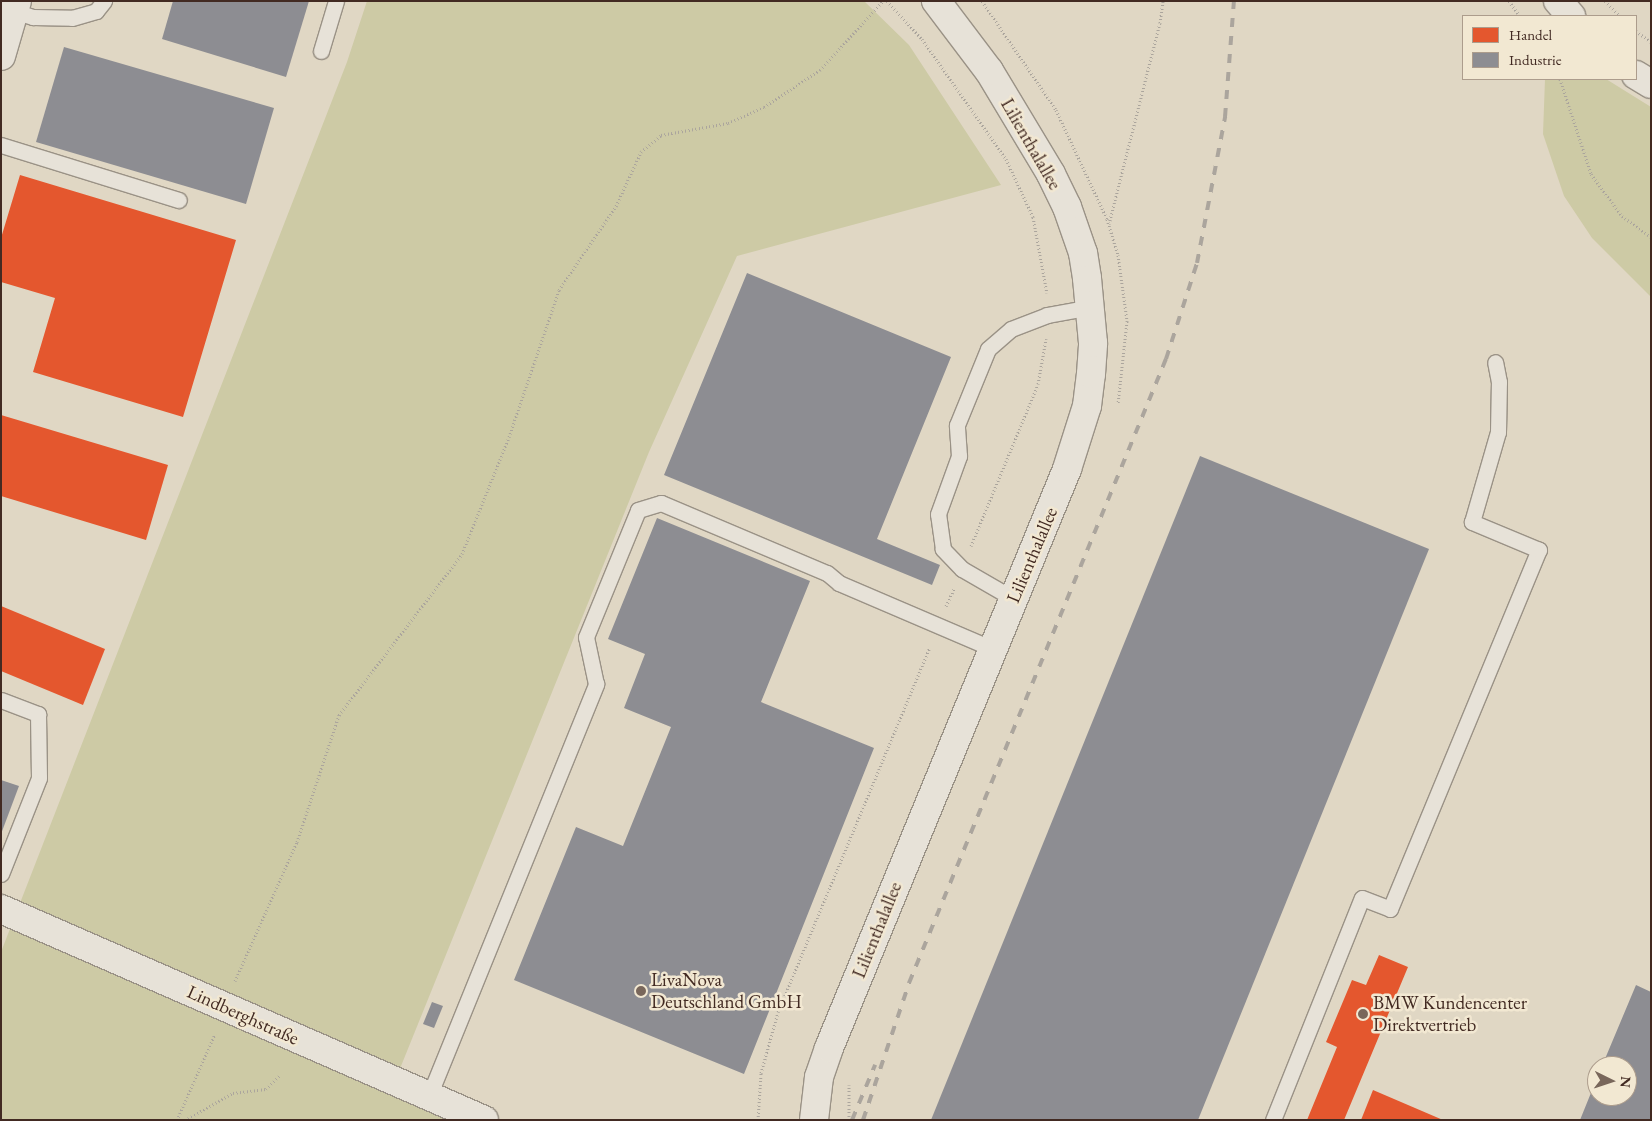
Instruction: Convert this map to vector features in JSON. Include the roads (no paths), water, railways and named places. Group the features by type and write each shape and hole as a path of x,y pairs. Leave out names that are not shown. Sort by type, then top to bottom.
{"street":[{"name":"Lilienthalallee","path":"814,1120 820,1077 829,1048 1014,599 1079,435 1091,374 1091,307 1083,253 1051,174 989,71 936,1"},
{"path":"1558,1 1571,15"},
{"path":"1637,76 1651,84"},
{"name":"Lindberghstraße","path":"1,909 484,1120"}],"lane":[{"path":"8,27 33,17 72,18 96,11 104,1"},
{"path":"321,51 336,1"},
{"path":"1,145 179,200"},
{"path":"1014,599 962,569 943,549 938,514 959,456 956,425 988,349 1006,334 1047,315 1091,307"},
{"path":"1273,1120 1362,898 1390,909 1539,550 1472,522 1498,432 1499,382 1495,362"},
{"path":"429,1096 596,684 586,637 638,510 662,503 827,573 839,583 993,649"},
{"path":"1,700 38,714 40,778 1,874"}],"railway":[{"path":"863,1120 909,983 1166,359 1197,263 1225,117 1234,1"},
{"path":"852,1120 875,1065"}],"place":[{"name":"LivaNova Deutschland GmbH","path":"641,991"},
{"name":"BMW Kundencenter Direktvertrieb","path":"1363,1014"}]}
